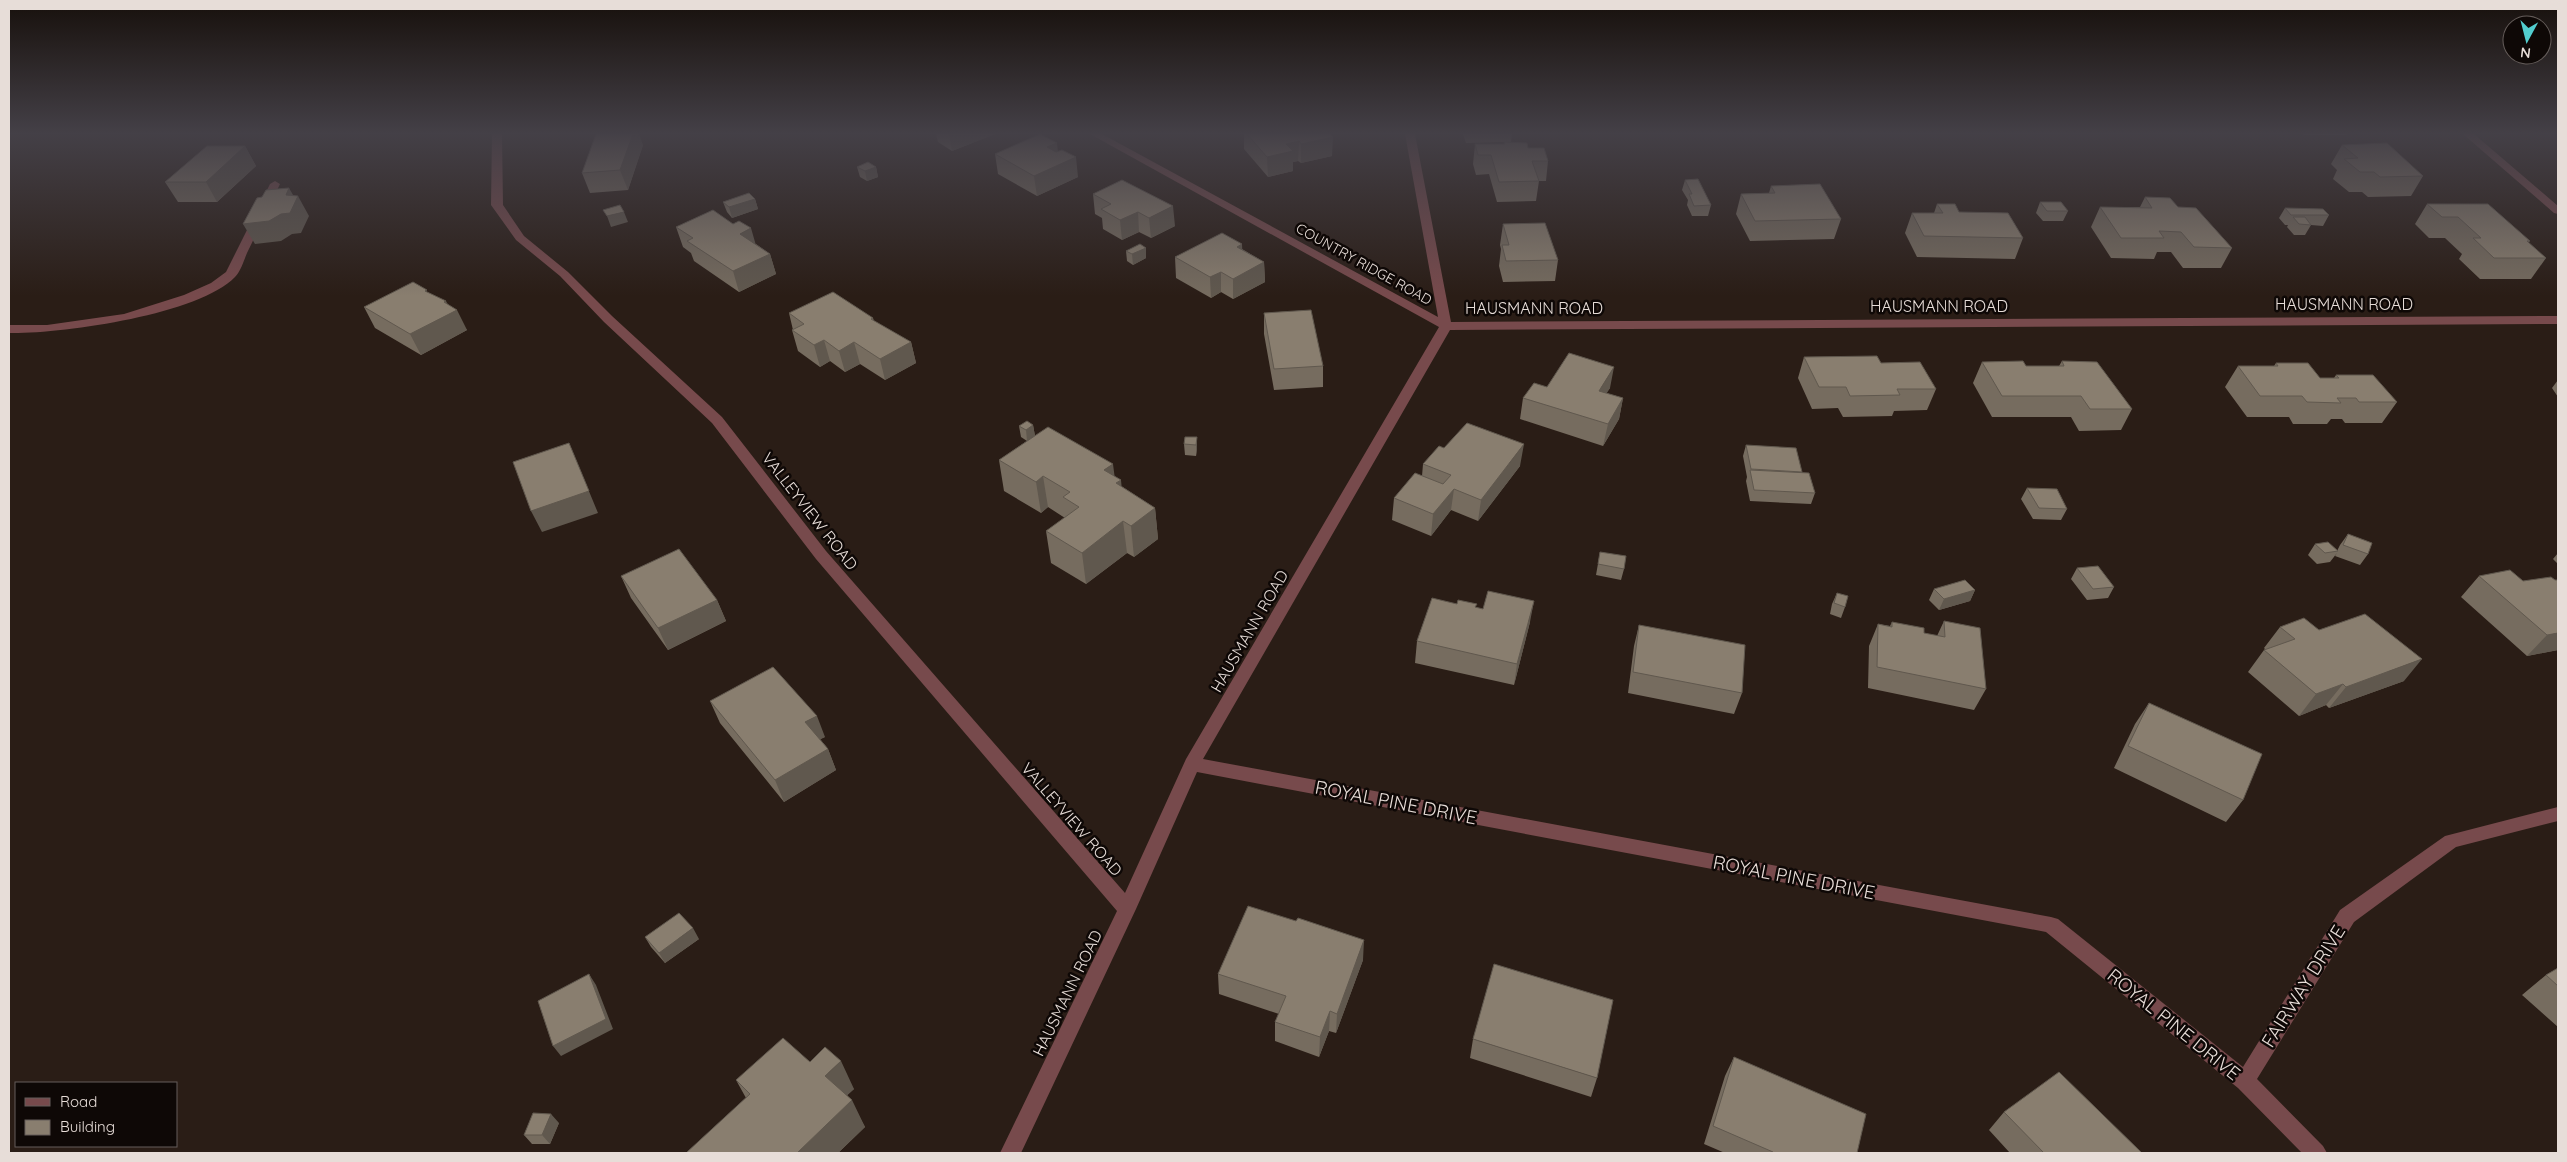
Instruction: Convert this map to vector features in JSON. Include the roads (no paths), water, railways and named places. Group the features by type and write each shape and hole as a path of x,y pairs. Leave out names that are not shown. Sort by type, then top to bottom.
{"street":[{"path":"9,329 47,329 126,317 188,298 215,286 231,274 273,188"},
{"name":"VALLEYVIEW ROAD","path":"497,188 497,205 520,238 564,274 608,319 717,420 821,555 1126,909"},
{"name":"COUNTRY RIDGE ROAD","path":"1194,188 1446,326"},
{"name":"COUNTRY RIDGE ROAD","path":"1420,188 1446,326"},
{"path":"2531,188 2558,211"},
{"name":"HAUSMANN ROAD","path":"1010,1153 1126,909 1192,764 1446,326 2558,320"},
{"name":"ROYAL PINE DRIVE","path":"1192,764 2051,925 2244,1081 2316,1153"},
{"name":"FAIRWAY DRIVE","path":"2244,1081 2347,916 2451,840 2558,814"}]}
